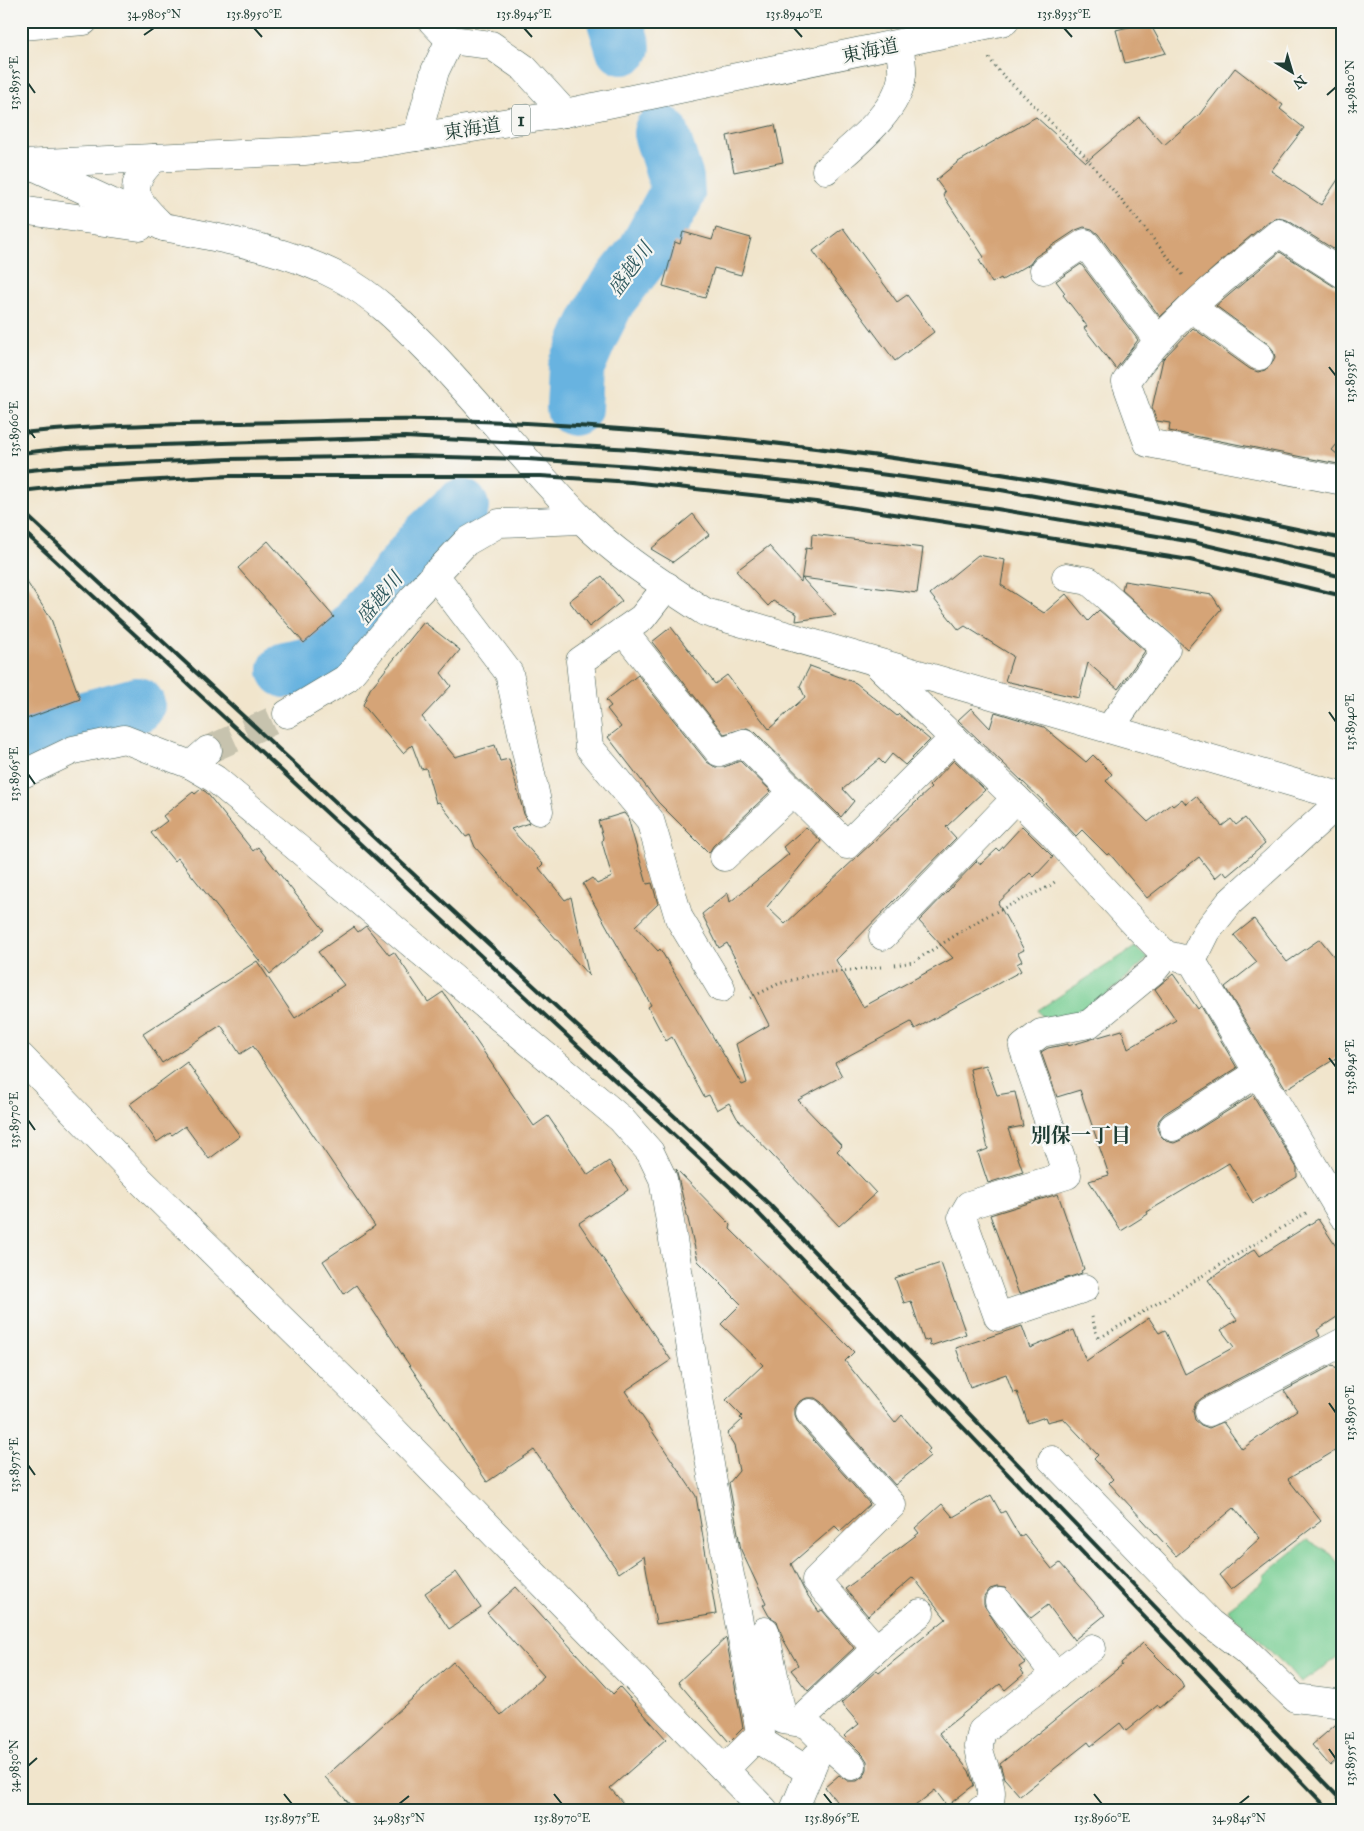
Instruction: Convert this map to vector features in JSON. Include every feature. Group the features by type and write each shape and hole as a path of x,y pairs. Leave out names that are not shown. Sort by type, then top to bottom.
{"main road":[{"path":"21,26 84,21"},
{"name":"東海道","path":"25,164 304,150 417,137 564,113 1005,21"},
{"path":"417,137 435,71 441,31 491,45 524,68 564,113"},
{"path":"826,170 881,119 896,96 902,76 900,44"},
{"path":"155,158 141,171 135,189 140,204 164,227"},
{"path":"25,164 164,227"},
{"path":"21,210 87,218 137,227 164,227 250,244 299,260 342,279 381,306 444,367 582,520 622,555 705,612 1343,798"},
{"path":"1343,274 1279,232 1199,300 1158,339 1126,382 1148,443 1343,481"},
{"path":"1044,270 1085,243 1158,339"},
{"path":"1199,300 1259,356"},
{"path":"287,714 347,678 414,596 466,542 499,523 582,520"},
{"path":"434,574 509,673 539,811"},
{"path":"1066,577 1089,581 1166,649 1109,729"},
{"path":"667,586 642,618 580,661 588,746 650,820 679,918 721,988"},
{"path":"623,631 719,752 744,743 847,845 954,738"},
{"path":"874,661 1052,833 1137,926 1179,958 1258,1073 1337,1207"},
{"path":"21,775 73,750 124,739 199,758 215,778 621,1119 650,1152 663,1180 718,1513 762,1742 810,1772"},
{"path":"724,857 793,792"},
{"path":"895,933 1016,798"},
{"path":"1085,1288 998,1317 962,1217 969,1206 1067,1175 1023,1046 1041,1033 1089,1024 1153,971 1179,958 1207,930 1230,902 1343,798"},
{"path":"21,1057 140,1179 363,1399 764,1810"},
{"path":"1173,1127 1258,1073"},
{"path":"1209,1412 1343,1342"},
{"path":"810,1413 892,1505 816,1580 876,1649"},
{"path":"1052,1460 1210,1623 1245,1650 1295,1698 1343,1704"},
{"path":"999,1602 1056,1676"},
{"path":"794,1810 810,1772 815,1733 807,1713 876,1649 920,1613"},
{"path":"764,1631 783,1720 815,1733 852,1766"},
{"path":"981,1810 990,1802 991,1794 979,1748 982,1731 1092,1648"},
{"path":"725,1769 761,1732"}],"path":[{"path":"988,58 1084,155 1181,273 1199,300"},
{"path":"1085,1288 1098,1339 1337,1207"}],"green space":[{"path":"1135,947 1148,958 1089,1011 1044,1020 1038,1010"},
{"path":"1307,1540 1331,1554 1343,1569 1343,1654 1301,1683 1227,1609 1263,1582 1264,1575"}],"building":[{"path":"1149,22 1166,53 1125,63 1116,30"},
{"path":"1235,68 1283,105 1280,109 1304,128 1271,171 1321,205 1343,172 1343,255 1287,220 1278,218 1269,221 1228,255 1160,317 1098,234 1092,229 1084,227 1076,230 1035,257 1030,264 1002,280 1001,278 992,283 979,260 984,257 943,195 945,192 936,180 958,162 1036,117 1086,162 1139,117 1164,145 1199,115"},
{"path":"775,125 783,162 734,172 727,136"},
{"path":"716,228 751,238 741,275 714,268 705,298 663,286 675,242 680,244 683,232 712,240"},
{"path":"843,228 897,302 907,295 934,332 895,361 813,251"},
{"path":"1280,252 1335,287 1343,290 1343,437 1332,450 1343,459 1343,465 1169,431 1170,423 1157,421 1152,408 1163,359 1193,328 1250,369 1258,372 1265,370 1271,365 1275,357 1273,350 1268,344 1216,306"},
{"path":"1081,264 1138,340 1116,369 1084,328 1087,326 1063,295 1065,293 1056,281"},
{"path":"693,514 709,535 673,562 651,549"},
{"path":"812,534 923,548 917,593 802,578 836,615 796,621 797,614 773,601 768,606 736,571 769,546 801,582 806,548 811,549"},
{"path":"268,541 334,617 304,643 238,568"},
{"path":"978,555 1005,560 1001,585 1044,613 1066,594 1088,621 1099,610 1145,651 1118,689 1088,663 1079,698 1005,681 1013,656 965,626 959,630 930,594"},
{"path":"21,573 51,619 80,699 21,721"},
{"path":"602,576 622,601 589,627 569,601"},
{"path":"1124,581 1212,595 1221,609 1187,649 1122,590"},
{"path":"424,622 460,650 441,673 451,686 422,717 455,757 495,745 500,761 509,759 524,814 529,823 511,829 543,864 539,868 565,900 571,897 589,976 475,847 470,835 466,837 439,802 436,803 426,768 421,769 412,745 403,753 363,705 370,689"},
{"path":"671,627 715,684 727,675 769,729 805,697 800,686 810,666 856,683 897,716 899,714 930,740 905,765 892,754 884,764 879,759 843,789 854,801 841,817 755,732 747,728 724,734 652,642"},
{"path":"638,675 707,762 715,767 724,767 740,761 771,791 713,846 709,853 658,802 608,737 621,727 607,709 611,706 606,700"},
{"path":"971,708 990,728 995,712 1044,727 1086,762 1093,755 1112,774 1106,781 1148,822 1171,804 1173,806 1182,799 1186,804 1196,796 1222,826 1231,819 1236,825 1245,818 1265,844 1227,876 1223,871 1215,878 1199,857 1147,898 1109,853 1107,855 1082,830 1076,836 1044,802 958,720"},
{"path":"954,760 985,790 946,827 956,838 836,960 863,1007 953,958 919,921 977,861 981,864 997,849 999,851 1022,826 1053,857 1034,877 1030,873 998,903 1024,950 1018,953 1022,961 1017,964 1021,971 915,1029 911,1022 835,1063 842,1076 798,1100 842,1146 837,1151 876,1193 839,1226 737,1118 729,1103 717,1110 709,1095 704,1097 672,1037 666,1041 648,1007 651,1005 583,884 592,878 597,884 612,877 598,821 624,813 628,818 647,884 652,883 658,904 635,926 658,951 660,949 742,1085 747,1083 736,1044 769,1025 727,943 719,948 702,914 728,893 730,902 789,854 783,847 806,827 821,841 767,907 785,924 931,788 929,786"},
{"path":"201,789 206,792 253,851 258,847 324,930 270,974 178,858 174,861 151,833 167,821 163,816 193,792 195,794"},
{"path":"1254,919 1287,962 1320,939 1343,968 1343,1054 1286,1089 1225,987 1257,962 1234,935"},
{"path":"366,926 389,955 394,952 428,1002 443,992 534,1126 548,1116 588,1175 609,1161 628,1190 579,1223 671,1360 625,1391 696,1496 716,1614 656,1624 644,1556 619,1573 534,1450 487,1482 356,1285 344,1294 323,1261 375,1226 253,1046 240,1054 221,1025 162,1063 143,1034 257,961 295,1018 344,985 318,952 354,927 358,932"},
{"path":"1173,974 1198,1009 1201,1006 1237,1068 1164,1114 1159,1120 1157,1128 1160,1135 1166,1141 1174,1143 1181,1140 1253,1095 1297,1168 1297,1177 1253,1203 1229,1163 1147,1212 1148,1214 1121,1231 1089,1181 1109,1175 1080,1090 1057,1097 1041,1052 1048,1048 1068,1044 1068,1046 1122,1030 1128,1049 1176,1020 1155,989"},
{"path":"187,1062 240,1136 209,1159 185,1126 157,1142 130,1104"},
{"path":"986,1065 997,1095 1015,1092 1023,1126 1008,1129 1023,1172 988,1183 978,1153 988,1149 970,1069"},
{"path":"676,1169 731,1225 730,1229 854,1352 845,1361 895,1423 902,1415 930,1449 926,1452 930,1456 895,1485 821,1402 815,1398 807,1398 800,1401 795,1408 795,1416 798,1423 870,1504 840,1531 835,1526 791,1564 804,1590 819,1612 822,1610 854,1648 808,1691 791,1670 798,1665 783,1639 777,1621 769,1616 763,1605 766,1603 741,1550 729,1483 739,1471 734,1445 727,1434 742,1420 740,1418 742,1416 726,1400 763,1365 721,1324 741,1304 698,1261"},
{"path":"1058,1194 1084,1269 1081,1271 1082,1273 1019,1294 990,1215"},
{"path":"1318,1219 1343,1257 1343,1313 1317,1330 1320,1336 1202,1398 1196,1403 1193,1411 1195,1420 1209,1428 1223,1422 1242,1449 1297,1410 1284,1391 1333,1365 1343,1378 1343,1446 1288,1479 1321,1521 1231,1590 1219,1575 1260,1538 1234,1508 1176,1556 1109,1483 1113,1479 1094,1459 1098,1455 1063,1418 1047,1422 1045,1417 1028,1423 1017,1392 1013,1393 1006,1374 970,1387 956,1348 1022,1326 1030,1348 1074,1330 1086,1361 1149,1318 1159,1333 1165,1330 1185,1374 1234,1347 1221,1330 1237,1320 1208,1280 1255,1249 1260,1256"},
{"path":"941,1263 966,1334 930,1346 929,1339 924,1341 911,1301 904,1303 895,1278"},
{"path":"991,1495 1001,1513 1005,1511 1020,1537 1024,1534 1052,1569 1060,1563 1105,1615 1074,1640 1048,1605 1031,1618 1005,1588 997,1587 990,1589 984,1597 984,1605 1005,1638 1025,1663 1019,1667 1024,1674 1005,1690 1000,1684 939,1733 969,1771 974,1785 947,1806 935,1790 910,1810 843,1810 825,1787 839,1775 848,1781 857,1781 864,1776 867,1769 867,1761 844,1736 859,1724 841,1703 877,1670 879,1673 946,1619 913,1577 868,1616 845,1589 919,1533 915,1528 942,1504 953,1517"},
{"path":"456,1572 481,1608 449,1629 425,1593"},
{"path":"516,1587 613,1694 620,1687 666,1739 610,1788 629,1810 355,1810 325,1777 453,1662 501,1715 544,1676 487,1613"},
{"path":"726,1638 743,1728 729,1742 678,1682"},
{"path":"1143,1643 1180,1680 1184,1688 1160,1708 1158,1705 1126,1731 1120,1723 1091,1746 1088,1742 1020,1796 1004,1778 1000,1764 1122,1665 1121,1663"},
{"path":"1341,1720 1343,1754 1330,1766 1312,1745"}],"waterway":[{"name":"盛越川","path":"615,21 623,47"},
{"name":"盛越川","path":"574,408 576,368 593,329 608,299 645,252 677,194 676,179 661,133"},
{"name":"盛越川","path":"286,670 321,663 331,657 429,537 461,507"},
{"name":"盛越川","path":"21,741 77,721 137,705"}],"tunnel":[{"path":"208,750 287,714"}],"railway":[{"path":"21,433 151,425 392,420 501,422 645,431 796,446 953,466 1109,492 1343,539"},
{"path":"21,453 67,448 405,437 634,449 819,466 1001,490 1197,525 1343,557"},
{"path":"21,471 70,466 228,459 407,456 527,459 634,466 817,484 997,509 1193,542 1343,577"},
{"path":"21,491 74,485 229,476 541,476 631,482 816,502 1190,560 1343,596"},
{"path":"21,510 769,1204 1343,1802"},
{"path":"21,529 757,1212 1329,1810"}],"district":[{"name":"別保一丁目","path":"1081,1135"}]}
